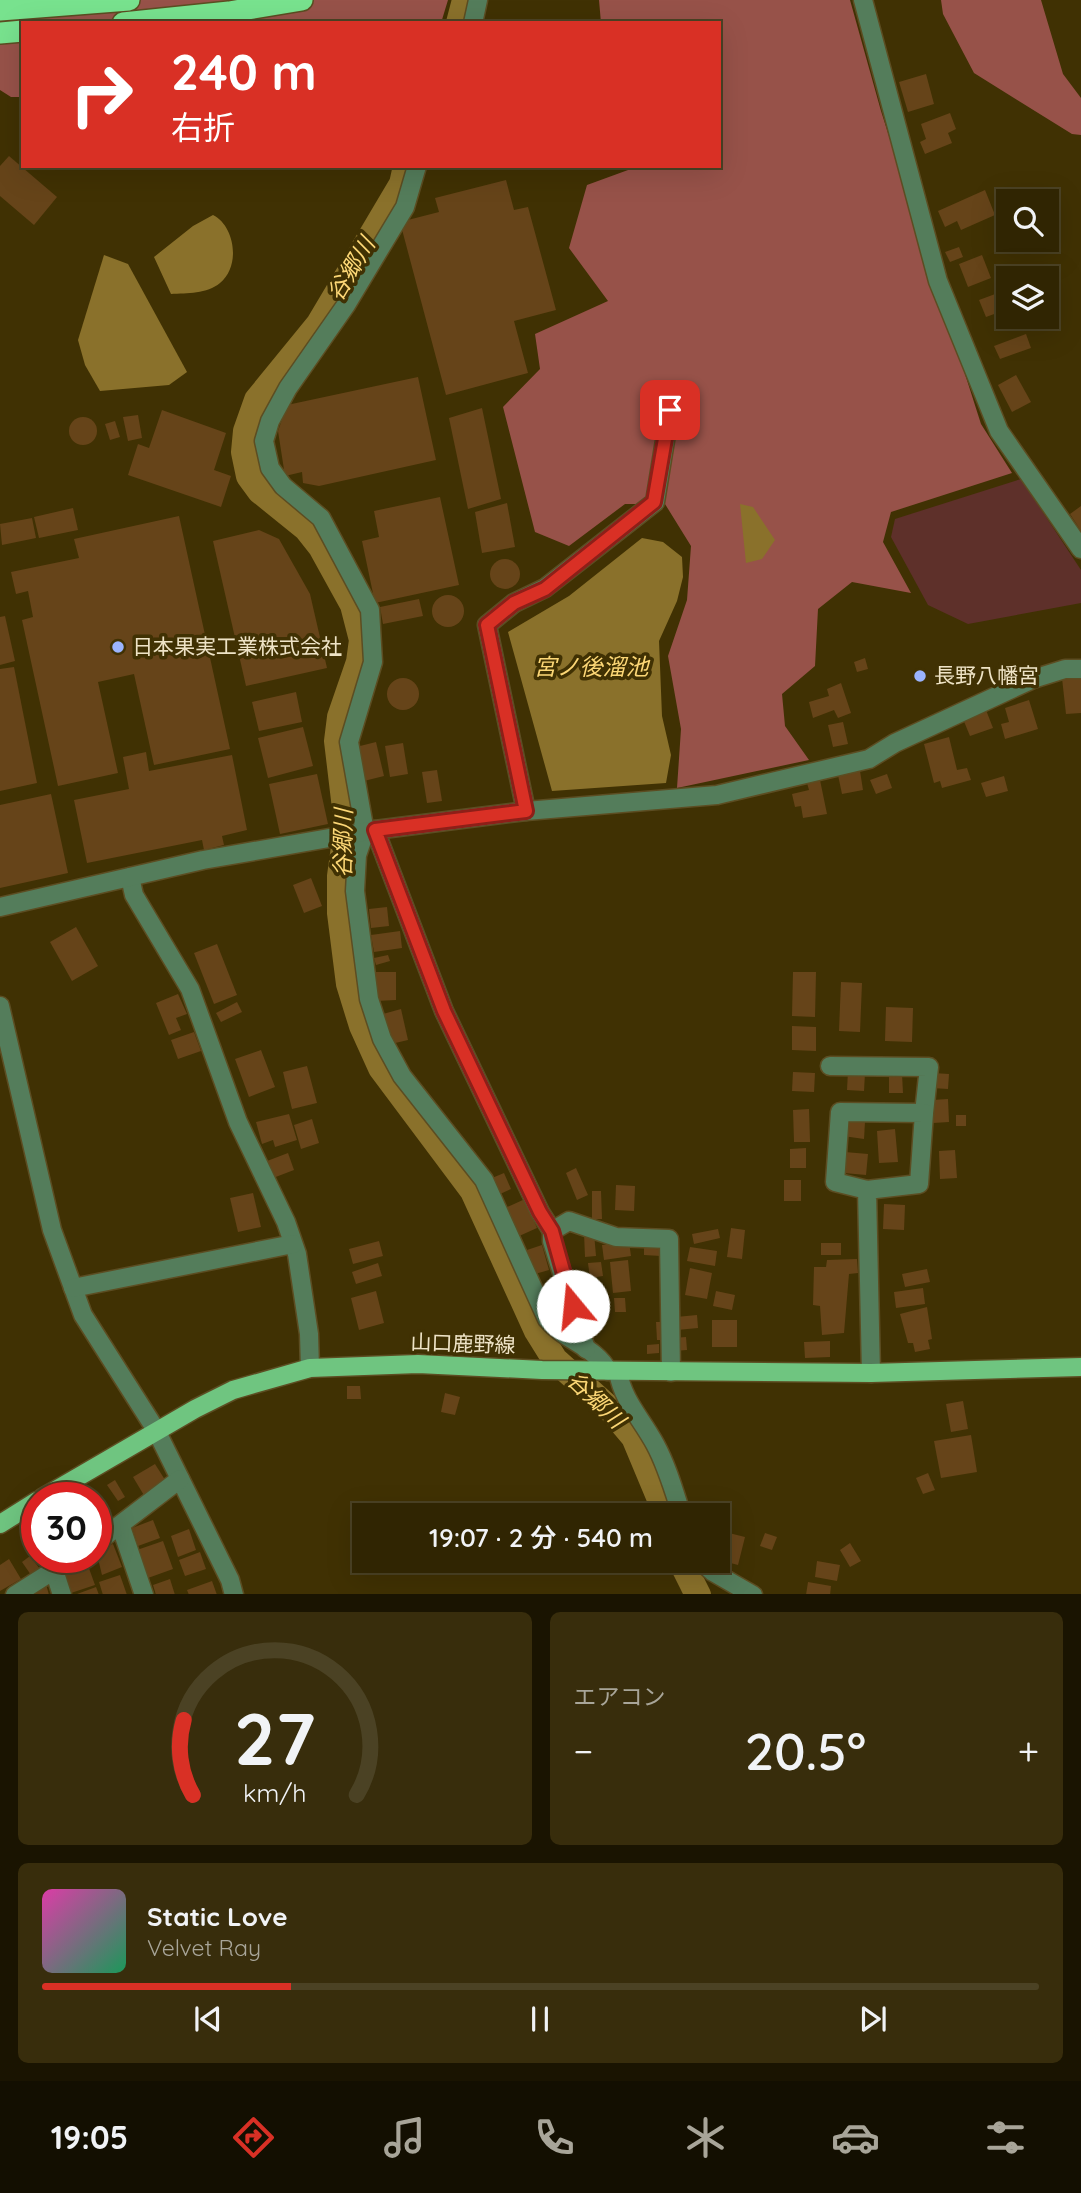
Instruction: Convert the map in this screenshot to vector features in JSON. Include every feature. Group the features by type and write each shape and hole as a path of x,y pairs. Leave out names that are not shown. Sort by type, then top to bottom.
{"highway":[{"path":"0,10 129,0"},
{"path":"142,21 229,12 302,0"},
{"path":"0,33 21,31"}],"main road":[{"name":"山口鹿野線","path":"70,1482 156,1430 233,1390 310,1368 418,1364 542,1370 871,1373 1081,1367"},
{"path":"0,1524 21,1512"}],"street":[{"path":"473,21 478,0"},
{"path":"863,0 938,281 999,431 1081,549"},
{"path":"416,168 405,206 346,305 288,388 270,421 264,441 270,468 283,486 321,518 370,610 373,662 349,741 365,832 444,1011 540,1212 552,1231 586,1349"},
{"path":"526,811 487,625 514,603 545,589 654,502 670,410"},
{"path":"0,907 130,877 365,832 526,811 717,795 869,760 895,743 1032,679 1065,669 1081,669"},
{"path":"365,832 357,855 356,918 369,999 382,1039 402,1076 484,1180 547,1319 560,1334 602,1359 606,1371 656,1445 678,1503"},
{"path":"130,877 134,895 190,989 238,1122 293,1244 306,1307 310,1368"},
{"path":"0,1006 52,1230 83,1315 156,1430 230,1580 234,1594"},
{"path":"830,1066 929,1068 923,1113 919,1184 867,1190 835,1182 840,1112 923,1113"},
{"path":"867,1190 871,1373"},
{"path":"552,1231 569,1222 578,1222 616,1237 669,1239 671,1372"},
{"path":"73,1288 293,1244"},
{"path":"112,1533 180,1479"},
{"path":"121,1527 144,1594"},
{"path":"15,1594 49,1573"},
{"path":"55,1573 62,1594"},
{"path":"715,1573 750,1594"}],"shaded area":[{"path":"0,0 448,0 442,21 21,21 21,97 11,97 0,90"},
{"path":"599,0 850,0 881,111 981,424 1012,473 891,512 883,542 911,593 852,582 818,609 815,666 782,694 785,726 809,760 677,788 681,729 668,656 687,600 691,546 665,504 625,504 569,546 535,532 503,407 540,369 535,334 608,301 569,248 587,185 634,168 721,168 721,21 601,21"},
{"path":"941,0 1041,0 1063,74 1081,98 1081,135 1072,134 974,73 943,14"},
{"path":"1021,479 1081,570 1081,603 968,624 928,605 891,537 895,519"}],"water":[{"path":"213,215 226,228 233,247 227,276 209,289 171,294 154,257 193,226"},
{"path":"104,255 128,264 187,372 169,385 100,391 85,365 78,340"},
{"path":"740,504 753,507 775,540 762,559 746,563"},
{"name":"宮ノ後溜池","path":"642,538 663,542 682,557 683,577 677,601 659,641 662,716 671,755 666,783 552,791 508,632 569,596"}],"building":[{"path":"926,74 934,104 908,112 899,82"},
{"path":"950,113 956,129 948,133 952,143 925,154 920,142 926,139 921,124"},
{"path":"9,156 57,197 34,225 0,196 0,166"},
{"path":"506,180 514,210 528,207 556,310 514,321 528,373 446,395 400,222 439,212 435,198"},
{"path":"985,190 995,215 961,230 957,221 945,227 938,211"},
{"path":"959,247 963,257 950,262 945,252"},
{"path":"982,255 991,278 968,287 959,264"},
{"path":"996,294 996,313 986,317 979,300"},
{"path":"1026,334 1031,348 1000,359 994,346"},
{"path":"1016,375 1031,402 1012,412 998,385"},
{"path":"418,377 436,460 319,486 303,483 302,472 285,476 278,431 287,405"},
{"path":"482,408 501,499 468,509 449,418"},
{"path":"162,410 226,433 214,470 231,476 221,507 128,475 138,444 149,448"},
{"path":"138,415 142,438 128,441 123,417"},
{"path":"83,417 93,421 97,431 93,441 83,445 73,441 69,431 73,421"},
{"path":"115,421 120,437 110,440 105,424"},
{"path":"440,497 459,585 375,603 362,541 379,537 374,511"},
{"path":"507,503 515,547 482,553 475,512"},
{"path":"1081,506 1081,531 1070,514"},
{"path":"73,508 78,530 39,538 34,517"},
{"name":"日本果実工業株式会社","path":"179,516 230,749 154,765 134,674 98,682 118,773 58,786 22,620 33,617 28,591 16,594 11,572 79,558 74,539"},
{"path":"32,518 36,538 2,545 0,524"},
{"path":"259,530 279,539 310,594 327,668 246,686 213,541"},
{"path":"505,559 516,563 520,574 516,585 505,589 494,585 490,574 494,563"},
{"path":"448,595 459,600 464,611 459,622 448,627 437,622 432,611 437,600"},
{"path":"419,599 423,616 383,624 380,607"},
{"path":"5,616 15,661 0,665 0,617"},
{"path":"865,658 868,669 857,672 854,662"},
{"path":"14,667 37,783 0,791 0,669"},
{"path":"1081,676 1081,713 1066,714 1062,678"},
{"path":"403,678 415,682 419,694 415,706 403,710 391,706 387,694 391,682"},
{"path":"841,683 851,713 838,718 834,710 813,718 809,702 829,696 827,689"},
{"path":"296,692 302,722 259,731 252,702"},
{"path":"1029,700 1038,729 1005,739 1001,724 1009,722 1005,708"},
{"path":"986,710 993,728 970,736 963,719"},
{"path":"843,722 848,744 833,747 828,725"},
{"path":"303,727 313,766 268,778 258,738"},
{"path":"949,737 957,770 967,768 971,780 942,788 940,781 934,783 924,744"},
{"path":"376,742 384,776 364,781 356,747"},
{"path":"403,743 408,774 390,777 385,746"},
{"path":"146,752 149,771 232,755 247,830 222,836 224,845 204,850 202,840 87,863 74,800 129,789 123,757"},
{"path":"437,770 442,801 427,803 422,772"},
{"path":"860,771 863,790 842,794 838,775"},
{"path":"317,774 328,824 280,834 269,784"},
{"path":"887,774 892,788 876,794 870,780"},
{"path":"1004,776 1008,791 986,797 981,783"},
{"path":"820,780 827,814 803,818 801,806 795,807 792,794 809,790 807,783"},
{"path":"51,794 68,873 0,888 0,805"},
{"path":"311,878 322,906 304,913 293,885"},
{"path":"387,907 389,926 371,928 369,909"},
{"path":"76,927 98,966 72,981 50,942"},
{"path":"400,931 402,948 374,952 371,935"},
{"path":"217,944 237,995 214,1004 194,953"},
{"path":"388,955 390,961 376,965 374,958"},
{"path":"375,972 396,972 396,1000 376,1001"},
{"path":"793,972 816,972 815,1017 792,1016"},
{"path":"841,982 862,983 860,1032 839,1031"},
{"path":"178,994 187,1014 176,1018 181,1030 169,1035 156,1003"},
{"path":"237,1002 242,1012 221,1022 216,1013"},
{"path":"886,1007 913,1008 912,1042 885,1041"},
{"path":"401,1009 408,1040 391,1044 383,1014"},
{"path":"792,1026 816,1027 816,1051 792,1050"},
{"path":"194,1032 201,1051 178,1059 171,1040"},
{"path":"261,1050 275,1087 249,1097 235,1059"},
{"path":"307,1066 317,1103 292,1109 283,1072"},
{"path":"848,1071 865,1073 864,1091 847,1090"},
{"path":"793,1072 815,1073 814,1092 792,1091"},
{"path":"933,1073 949,1074 948,1089 932,1088"},
{"path":"889,1074 902,1074 903,1093 889,1093"},
{"path":"948,1099 949,1122 933,1123 932,1100"},
{"path":"809,1109 810,1142 794,1142 793,1110"},
{"path":"289,1114 297,1140 275,1147 273,1140 262,1144 256,1122"},
{"path":"956,1115 966,1115 966,1126 956,1126"},
{"path":"312,1119 319,1143 301,1149 294,1125"},
{"path":"845,1120 865,1122 864,1139 843,1136"},
{"path":"895,1129 898,1162 879,1163 877,1131"},
{"path":"806,1148 806,1168 790,1168 790,1149"},
{"path":"955,1150 957,1178 940,1179 939,1151"},
{"path":"845,1152 868,1154 866,1175 844,1173"},
{"path":"288,1153 294,1170 273,1178 267,1161"},
{"path":"576,1168 588,1195 577,1200 566,1173"},
{"path":"504,1173 511,1189 500,1194 492,1178"},
{"path":"784,1180 801,1180 801,1201 784,1201"},
{"path":"616,1185 635,1186 634,1211 615,1210"},
{"path":"592,1191 601,1191 602,1219 592,1219"},
{"path":"253,1193 261,1227 238,1232 230,1198"},
{"path":"525,1199 537,1228 517,1237 505,1208"},
{"path":"884,1204 905,1205 904,1230 883,1229"},
{"path":"731,1228 745,1230 742,1259 727,1257"},
{"path":"718,1229 720,1238 694,1244 692,1234"},
{"path":"584,1233 594,1233 596,1256 585,1257"},
{"path":"644,1240 661,1241 661,1256 644,1255"},
{"path":"379,1241 383,1256 353,1264 349,1249"},
{"path":"629,1242 631,1256 604,1260 602,1245"},
{"path":"821,1243 841,1243 841,1255 821,1255"},
{"path":"542,1245 549,1270 535,1274 527,1250"},
{"path":"690,1247 717,1251 715,1266 687,1261"},
{"path":"857,1259 858,1273 849,1274 844,1333 822,1335 820,1306 813,1305 814,1267 826,1267 827,1260"},
{"path":"628,1260 631,1291 613,1293 610,1262"},
{"path":"601,1262 603,1276 590,1278 588,1263"},
{"path":"378,1263 382,1276 356,1284 352,1272"},
{"path":"690,1268 712,1273 707,1299 685,1295"},
{"path":"927,1269 930,1282 905,1287 902,1274"},
{"path":"923,1288 925,1304 896,1308 894,1292"},
{"path":"376,1291 384,1323 359,1330 351,1298"},
{"path":"716,1291 735,1295 732,1310 713,1306"},
{"path":"614,1298 625,1298 626,1312 615,1312"},
{"path":"607,1299 608,1309 596,1310 595,1300"},
{"path":"927,1307 932,1339 928,1340 930,1349 915,1352 913,1343 908,1343 900,1314"},
{"path":"697,1315 698,1328 677,1330 676,1317"},
{"path":"712,1320 737,1320 737,1347 712,1347"},
{"path":"656,1322 666,1322 667,1340 657,1340"},
{"path":"686,1337 687,1350 674,1351 673,1338"},
{"path":"830,1341 830,1357 805,1358 804,1342"},
{"path":"659,1344 659,1353 647,1354 647,1345"},
{"path":"347,1386 360,1386 361,1399 347,1399"},
{"path":"445,1393 460,1397 455,1415 441,1412"},
{"path":"963,1401 968,1429 951,1432 946,1404"},
{"path":"971,1435 977,1472 941,1478 934,1441"},
{"path":"155,1464 167,1483 145,1497 133,1477"},
{"path":"928,1473 935,1490 923,1494 916,1478"},
{"path":"115,1480 125,1497 118,1501 112,1492 112,1482"},
{"path":"153,1520 160,1538 138,1546 132,1528"},
{"path":"189,1529 196,1550 178,1557 171,1536"},
{"path":"730,1533 745,1537 738,1565 730,1563"},
{"path":"765,1533 777,1537 772,1550 760,1546"},
{"path":"163,1541 173,1569 148,1578 137,1550"},
{"path":"850,1543 861,1561 850,1567 840,1550"},
{"path":"112,1544 122,1567 112,1571"},
{"path":"200,1552 206,1569 185,1576 179,1560"},
{"path":"9,1559 21,1579 0,1591 0,1565"},
{"path":"817,1561 840,1565 837,1581 815,1577"},
{"path":"64,1573 91,1573 95,1585 71,1593"},
{"path":"120,1575 127,1594 103,1594 99,1582"},
{"path":"170,1579 175,1594 156,1594 153,1585"},
{"path":"212,1581 217,1594 189,1594 187,1590"},
{"path":"808,1582 831,1586 830,1594 806,1594"},
{"path":"46,1584 49,1594 26,1594"},
{"path":"96,1587 99,1594 77,1594"}],"waterway":[{"name":"谷郷川","path":"460,21 465,0"},
{"name":"谷郷川","path":"406,168 402,184 319,324 257,400 246,431 244,452 249,476 260,491 306,528 321,547 353,605 362,640 359,662 340,717 337,741 347,825 340,876 340,913 349,984 362,1026 381,1068 473,1191 537,1331 555,1360 612,1411 634,1437 662,1503"},
{"name":"谷郷川","path":"687,1573 698,1594"}],"place":[{"name":"日本果実工業株式会社","path":"118,647"},
{"name":"長野八幡宮","path":"920,676"}],"route":[{"path":"573,1306 552,1241 552,1231 540,1212 444,1011 375,830 437,825 526,811 487,625 514,603 545,589 654,502 670,410"}]}
